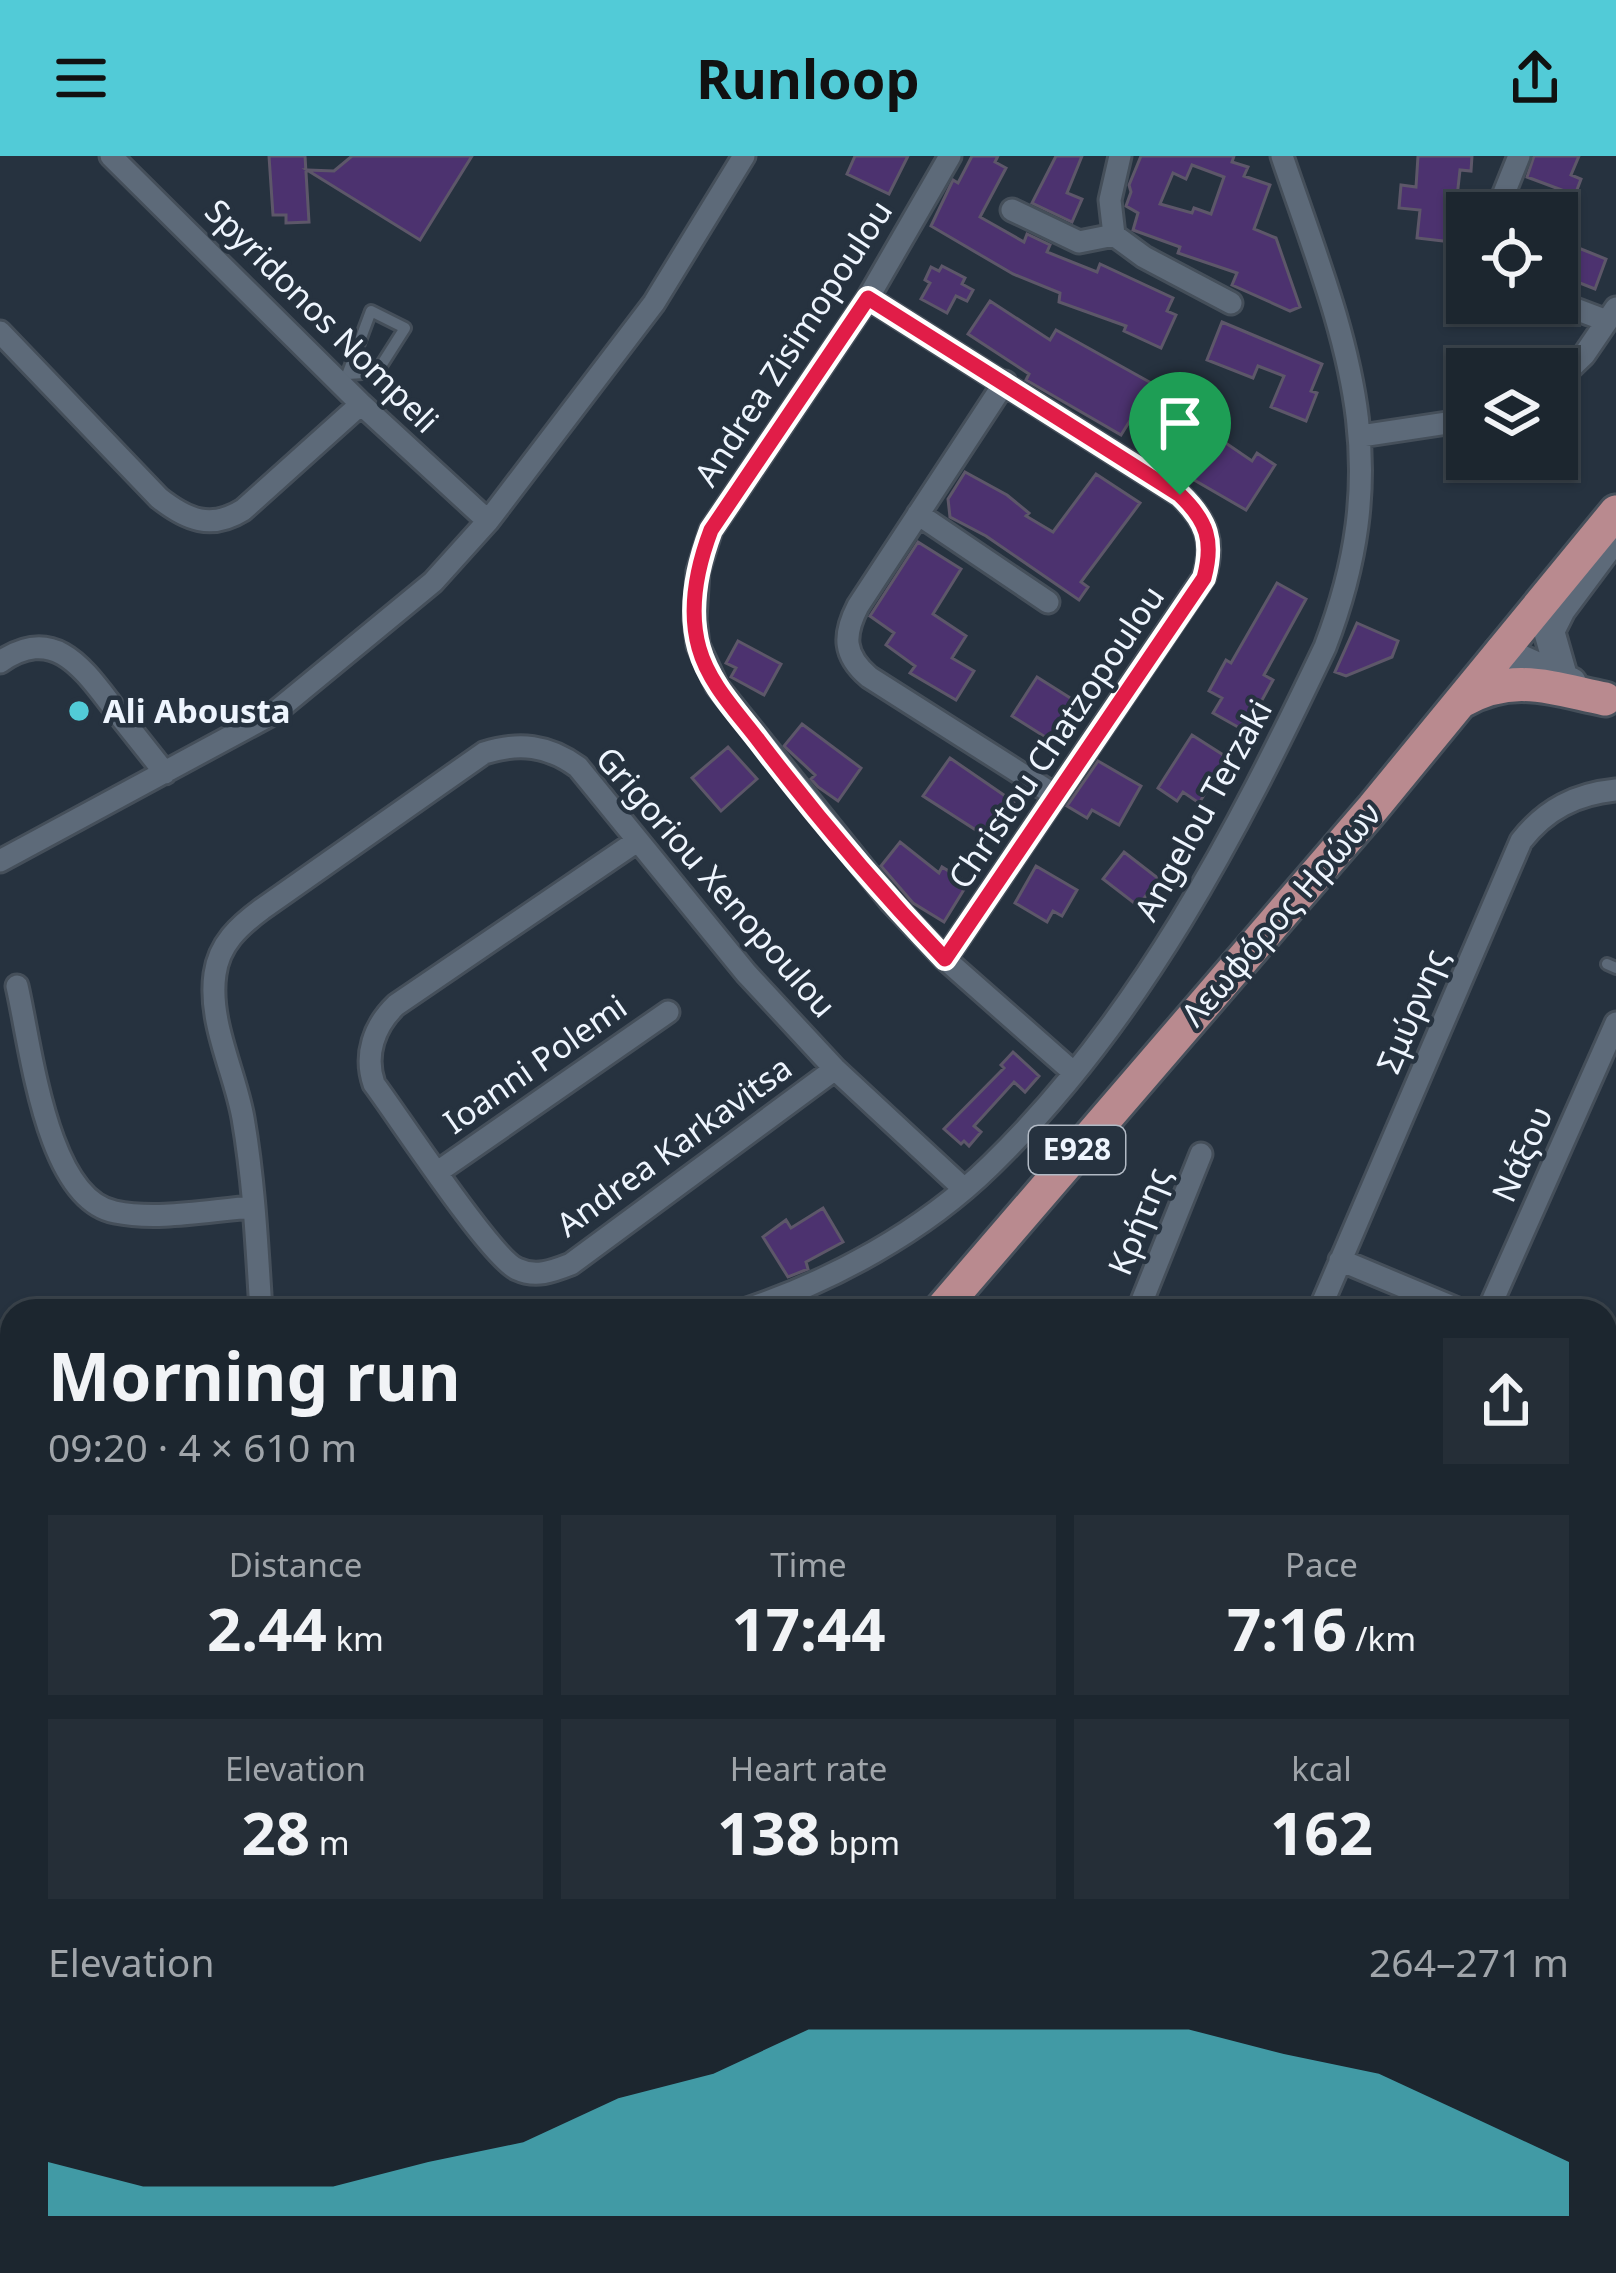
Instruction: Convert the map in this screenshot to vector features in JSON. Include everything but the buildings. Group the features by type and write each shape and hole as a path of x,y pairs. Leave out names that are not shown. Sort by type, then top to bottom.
{"main road":[{"name":"Λεωφόρος Ηρώων","path":"950,1299 1373,808 1616,512"},
{"path":"1563,680 1550,631 1560,609 1616,534"},
{"path":"1500,650 1610,702"},
{"path":"1458,704 1499,684 1526,682 1610,702"}],"street":[{"name":"Spyridonos Nompeli","path":"111,156 345,380 361,404 488,521"},
{"path":"0,861 274,713 433,582 488,521 653,303 744,156"},
{"name":"Andrea Zisimopoulou","path":"950,156 868,298 711,530 698,571 694,619 698,645 717,686 795,788 945,959 1072,1072"},
{"path":"1114,235 1110,200 1120,156"},
{"name":"Angelou Terzaki","path":"768,1299 862,1258 964,1189 1015,1141 1136,992 1186,914 1325,647 1357,534 1361,436 1342,327 1282,156"},
{"path":"1504,192 1519,156"},
{"path":"1012,210 1078,242 1114,235 1231,303"},
{"name":"Christou Chatzopoulou","path":"868,298 1180,495 1206,526 1210,548 1204,578 945,959"},
{"path":"1578,307 1612,315 1578,361"},
{"path":"0,332 159,498 199,521 220,522 244,510 361,404"},
{"path":"1005,382 851,619 846,645 850,657 869,677 1056,796"},
{"path":"1361,436 1446,423"},
{"path":"918,514 1048,602"},
{"path":"0,662 33,647 71,658 165,773"},
{"name":"Grigoriou Xenopoulou","path":"260,1299 243,1116 214,998 220,955 241,924 484,753 506,747 542,748 562,756 591,781 746,973 835,1070 964,1189"},
{"name":"Σμύρνης","path":"1323,1299 1521,841 1537,821 1565,802 1616,790"},
{"name":"Andrea Karkavitsa","path":"637,841 396,1005 377,1028 369,1059 374,1084 505,1262 529,1273 571,1264 835,1070"},
{"path":"17,986 50,1132 66,1176 80,1193 94,1206 135,1215 254,1207"},
{"name":"Ioanni Polemi","path":"439,1171 668,1012"},
{"name":"Νάξου","path":"1493,1299 1616,1023"},
{"name":"Κρήτης","path":"1143,1299 1201,1154"},
{"path":"1340,1260 1433,1299"}],"lane":[{"path":"370,311 405,328 377,372 345,380 370,311"}],"place":[{"name":"Ali Abousta","path":"79,711"}],"route":[{"path":"868,298 1180,495 1206,526 1210,548 1204,578 945,959 795,788 705,664 694,619 695,594 711,530 868,298"}]}
